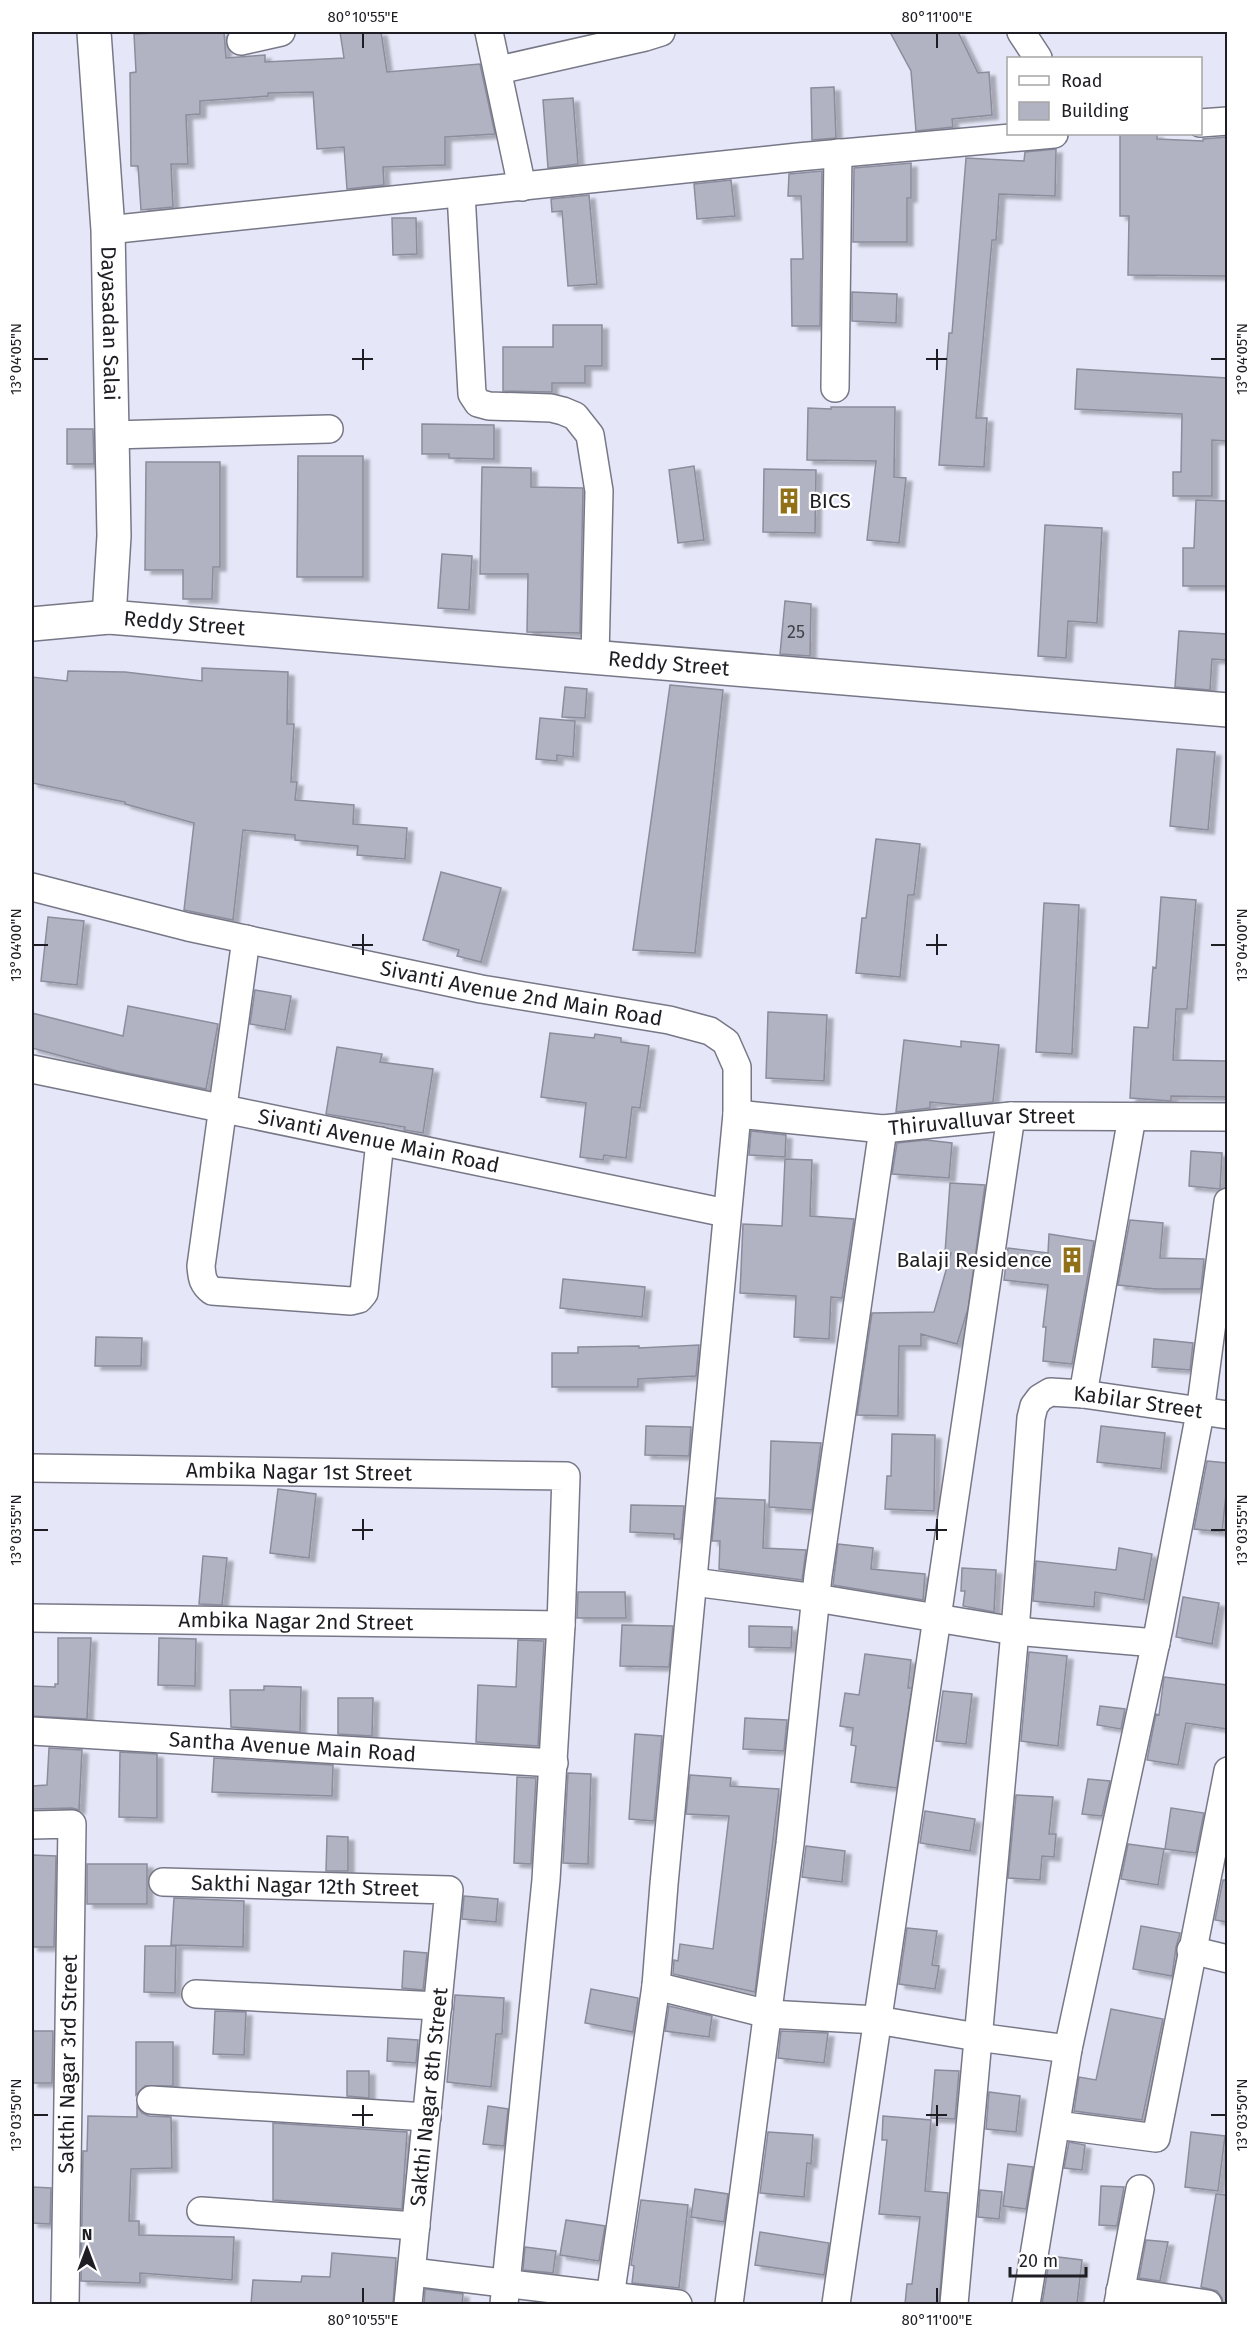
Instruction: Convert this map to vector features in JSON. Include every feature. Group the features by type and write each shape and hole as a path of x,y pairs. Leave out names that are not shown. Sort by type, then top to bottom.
{"street":[{"name":"Dayasadan Salai","path":"94,32 108,230 114,536 109,617"},
{"path":"241,41 281,32"},
{"path":"489,32 499,70 522,187"},
{"path":"499,70 661,32"},
{"path":"1021,32 1037,57"},
{"path":"1202,123 1227,121"},
{"path":"108,230 838,153 1043,135"},
{"path":"835,388 838,153"},
{"path":"462,193 472,394 478,403 489,406 551,408 563,411 575,416 590,435 599,491 595,657"},
{"path":"112,435 329,429"},
{"name":"Reddy Street","path":"32,624 109,617 1227,710"},
{"name":"Sivanti Avenue 2nd Main Road","path":"32,887 188,927 481,989 669,1020 710,1031 726,1042 737,1067 737,1114 663,1884 657,1986 609,2300"},
{"path":"246,939 201,1266 205,1286 212,1290 351,1302 359,1299 364,1293 380,1141"},
{"name":"Sivanti Avenue Main Road","path":"32,1069 726,1213"},
{"name":"Thiruvalluvar Street","path":"737,1114 883,1129 1011,1116 1227,1117"},
{"path":"836,2304 1011,1116"},
{"path":"1083,1394 1132,1117"},
{"path":"729,2304 790,1844 816,1598 883,1129"},
{"path":"1026,2304 1068,2049 1156,1643 1200,1413 1227,1202"},
{"name":"Kabilar Street","path":"1015,1631 1031,1418 1040,1398 1050,1392 1083,1394 1200,1413 1227,1415"},
{"name":"Ambika Nagar 1st Street","path":"32,1468 566,1476 561,1625"},
{"path":"693,1582 816,1598 1015,1631 1156,1643"},
{"name":"Ambika Nagar 2nd Street","path":"32,1618 561,1625"},
{"path":"505,2295 545,1892 561,1625"},
{"path":"954,2304 1015,1631"},
{"name":"Santha Avenue Main Road","path":"32,1731 554,1763"},
{"path":"1057,2125 1156,2138 1191,1950 1218,1866 1227,1771"},
{"name":"Sakthi Nagar 3rd Street","path":"32,1825 72,1824 65,2304"},
{"name":"Sakthi Nagar 12th Street","path":"163,1882 449,1890"},
{"name":"Sakthi Nagar 8th Street","path":"408,2304 449,1890"},
{"path":"1191,1950 1227,1959"},
{"path":"657,1986 768,2014 877,2020 1068,2049"},
{"path":"196,1994 438,2006"},
{"path":"151,2100 427,2117"},
{"path":"1140,2189 1119,2298 1208,2304"},
{"path":"201,2211 416,2226"},
{"path":"412,2272 505,2295 678,2304"}],"building":[{"path":"224,32 226,58 265,55 265,62 344,58 340,32 381,32 387,72 480,64 495,134 445,137 445,165 383,167 384,185 347,189 344,147 317,149 313,92 268,93 268,96 200,101 200,114 186,115 188,164 171,164 173,207 141,210 138,166 131,166 130,73 136,72 134,34"},
{"path":"890,32 958,32 978,73 989,72 992,115 952,119 953,127 916,131 911,71"},
{"path":"834,87 836,138 812,140 811,88"},
{"path":"573,98 578,164 548,168 543,100"},
{"path":"1120,135 1157,135 1157,139 1203,141 1203,139 1227,137 1227,276 1128,275 1129,216 1120,216"},
{"path":"1056,149 1055,196 999,194 996,240 992,240 976,418 987,418 984,467 939,465 966,158 1024,161 1025,152"},
{"path":"911,163 911,198 907,198 907,242 853,242 854,168"},
{"path":"822,171 820,326 792,326 791,259 803,259 801,196 788,196 789,174"},
{"path":"731,180 735,216 697,219 694,184"},
{"path":"589,195 597,284 568,286 562,211 552,212 551,199"},
{"path":"392,218 416,218 417,254 393,255"},
{"path":"852,292 897,294 896,323 852,321"},
{"path":"553,325 602,325 602,366 585,366 585,383 552,383 552,392 503,391 503,347 553,347"},
{"path":"1077,369 1227,378 1227,441 1212,440 1212,496 1173,496 1173,472 1181,472 1182,414 1075,409"},
{"path":"831,407 895,407 894,477 906,478 899,543 867,540 876,461 807,460 808,408 831,409"},
{"path":"422,424 494,425 494,459 449,458 449,454 422,454"},
{"path":"67,429 93,429 94,464 67,464"},
{"path":"298,456 363,456 363,577 297,577"},
{"path":"146,462 220,462 220,567 213,567 212,599 183,599 183,570 145,570"},
{"path":"694,466 704,540 678,543 669,470"},
{"path":"482,467 531,468 531,487 583,488 580,633 527,632 528,574 480,574"},
{"name":"BICS","path":"764,469 816,470 815,533 763,532"},
{"path":"1196,500 1227,501 1227,586 1183,586 1183,548 1194,548"},
{"path":"1045,525 1102,528 1097,623 1068,621 1066,658 1038,656"},
{"path":"442,554 472,556 469,610 438,608"},
{"path":"785,601 811,604 810,656 780,654"},
{"path":"1179,631 1227,634 1227,660 1212,659 1210,690 1175,687"},
{"path":"202,668 288,672 287,724 294,724 291,782 297,782 295,800 354,805 353,824 407,828 405,859 357,855 358,846 295,840 295,835 243,830 233,920 184,910 194,823 125,804 125,802 32,783 32,677 67,681 68,671 125,672 202,681"},
{"path":"670,685 723,690 695,953 633,950"},
{"path":"565,687 587,689 585,718 562,717"},
{"path":"540,718 575,721 573,757 557,755 557,761 536,759"},
{"path":"1177,749 1215,752 1208,830 1170,826"},
{"path":"876,839 920,844 914,895 908,895 900,977 856,973 862,918 866,918"},
{"path":"441,872 501,888 481,962 457,956 459,950 423,940"},
{"path":"1161,897 1196,900 1187,1009 1176,1009 1173,1060 1227,1061 1227,1097 1171,1096 1171,1101 1130,1098 1134,1027 1148,1028 1153,967 1156,968"},
{"path":"1044,903 1079,905 1072,1054 1036,1052"},
{"path":"48,917 84,921 77,985 41,981"},
{"path":"255,990 291,996 285,1030 250,1024"},
{"path":"128,1006 218,1024 206,1089 117,1071 32,1048 32,1013 123,1036"},
{"path":"768,1012 827,1015 824,1081 766,1078"},
{"path":"550,1033 594,1038 595,1034 621,1038 621,1042 649,1046 640,1108 632,1107 626,1158 604,1155 603,1160 580,1157 586,1103 541,1097"},
{"path":"904,1040 961,1047 961,1041 999,1045 993,1102 961,1105 930,1102 930,1108 896,1112"},
{"path":"337,1047 382,1054 380,1062 433,1069 423,1133 404,1130 405,1127 326,1114"},
{"path":"751,1131 786,1135 785,1157 749,1155"},
{"path":"926,1140 952,1143 949,1178 892,1174 897,1143"},
{"path":"1191,1151 1222,1153 1220,1189 1189,1186"},
{"path":"785,1159 812,1160 810,1216 854,1219 842,1298 831,1297 829,1339 794,1337 796,1296 740,1293 743,1224 782,1226"},
{"path":"950,1183 985,1185 968,1309 957,1344 921,1334 921,1346 899,1346 898,1416 857,1415 872,1313 934,1312 951,1253 945,1253"},
{"path":"1130,1220 1163,1223 1160,1258 1204,1259 1201,1289 1156,1289 1118,1285"},
{"path":"1049,1234 1094,1241 1072,1364 1043,1361 1046,1327 1043,1327 1048,1285 1004,1280 1008,1248 1048,1253"},
{"path":"563,1279 645,1287 642,1317 560,1308"},
{"path":"96,1337 142,1338 141,1366 95,1366"},
{"path":"1154,1339 1193,1343 1190,1370 1152,1367"},
{"path":"699,1345 696,1376 638,1379 638,1387 552,1387 552,1353 578,1353 578,1347 639,1346 639,1348"},
{"path":"646,1426 691,1427 689,1456 645,1455"},
{"path":"1101,1426 1165,1433 1161,1469 1097,1462"},
{"path":"892,1434 935,1435 934,1511 885,1509 887,1476 891,1476"},
{"path":"771,1441 821,1443 812,1510 769,1507"},
{"path":"1207,1461 1227,1463 1222,1532 1194,1529"},
{"path":"278,1489 316,1494 309,1558 270,1553"},
{"path":"716,1498 765,1500 763,1548 806,1550 802,1580 719,1569 720,1541 712,1541"},
{"path":"631,1505 684,1506 681,1539 674,1539 674,1534 630,1532"},
{"path":"838,1544 873,1548 871,1569 925,1574 923,1600 833,1585"},
{"path":"1119,1548 1152,1554 1144,1600 1095,1592 1094,1607 1033,1601 1036,1561 1116,1570"},
{"path":"203,1556 227,1558 222,1605 199,1604"},
{"path":"962,1568 996,1570 994,1612 963,1606 965,1591 961,1591"},
{"path":"578,1592 625,1592 626,1618 577,1618"},
{"path":"1183,1597 1219,1603 1212,1644 1176,1637"},
{"path":"622,1625 673,1626 669,1667 620,1666"},
{"path":"749,1626 792,1627 791,1648 749,1647"},
{"path":"58,1638 91,1638 87,1719 32,1716 32,1686 55,1687 55,1684 58,1684"},
{"path":"159,1638 196,1639 195,1686 158,1685"},
{"path":"518,1640 544,1641 538,1746 476,1742 478,1685 516,1687"},
{"path":"1029,1652 1067,1656 1058,1746 1021,1741"},
{"path":"865,1654 911,1660 908,1688 912,1688 897,1788 851,1782 856,1746 851,1745 853,1728 840,1726 845,1693 859,1695"},
{"path":"1164,1677 1227,1685 1227,1729 1186,1723 1178,1765 1147,1760 1156,1714 1159,1715"},
{"path":"264,1686 301,1687 300,1732 231,1727 230,1690 264,1690"},
{"path":"943,1691 972,1694 966,1744 936,1741"},
{"path":"338,1698 373,1698 372,1736 338,1734"},
{"path":"1100,1706 1125,1709 1121,1729 1097,1725"},
{"path":"745,1718 787,1720 784,1751 743,1749"},
{"path":"635,1734 662,1736 654,1821 629,1819"},
{"path":"49,1748 82,1750 79,1810 72,1808 32,1809 32,1786 47,1785"},
{"path":"120,1752 157,1754 157,1818 119,1817"},
{"path":"214,1758 333,1765 332,1796 212,1792"},
{"path":"568,1773 591,1774 588,1864 563,1863"},
{"path":"690,1775 731,1778 730,1786 779,1789 755,1992 673,1974 674,1960 678,1961 680,1944 713,1949 729,1816 686,1814"},
{"path":"517,1777 536,1778 531,1864 514,1863"},
{"path":"1088,1779 1110,1781 1102,1816 1082,1814"},
{"path":"1016,1795 1053,1797 1049,1834 1056,1834 1054,1857 1042,1856 1040,1880 1008,1878"},
{"path":"1171,1808 1204,1813 1196,1853 1165,1849"},
{"path":"925,1811 975,1819 970,1851 920,1843"},
{"path":"327,1836 348,1837 348,1871 326,1871"},
{"path":"1128,1844 1164,1849 1158,1885 1121,1879"},
{"path":"806,1846 845,1851 842,1882 802,1877"},
{"path":"32,1855 56,1856 54,1947 32,1947"},
{"path":"87,1864 147,1864 147,1904 87,1904"},
{"path":"1223,1880 1227,1880 1227,1922 1215,1920"},
{"path":"464,1896 498,1899 496,1922 462,1919"},
{"path":"174,1898 244,1901 243,1947 171,1945"},
{"path":"1141,1926 1180,1933 1172,1976 1133,1969"},
{"path":"907,1928 937,1931 932,1965 939,1966 935,1989 899,1984"},
{"path":"145,1946 176,1946 175,1993 144,1992"},
{"path":"404,1951 427,1953 423,1990 402,1988"},
{"path":"591,1989 638,1998 633,2032 585,2023"},
{"path":"455,1995 504,1998 502,2034 496,2034 491,2087 447,2082"},
{"path":"669,2006 712,2016 709,2037 665,2031"},
{"path":"1111,2009 1163,2019 1142,2120 1074,2111 1079,2077 1096,2080"},
{"path":"215,2011 246,2012 244,2055 213,2054"},
{"path":"32,2031 53,2031 52,2083 32,2083"},
{"path":"781,2031 828,2033 824,2063 778,2058"},
{"path":"388,2038 418,2040 416,2063 387,2061"},
{"path":"136,2042 173,2042 173,2086 145,2086 136,2095"},
{"path":"935,2070 959,2071 955,2119 931,2118"},
{"path":"347,2071 369,2071 369,2098 347,2096"},
{"path":"989,2092 1020,2096 1016,2132 986,2129"},
{"path":"137,2106 142,2113 149,2116 171,2117 172,2168 131,2169 129,2221 139,2221 139,2235 234,2237 232,2280 140,2273 140,2283 81,2281 83,2151 87,2151 88,2116 137,2117"},
{"path":"488,2106 508,2109 504,2146 483,2144"},
{"path":"883,2116 931,2120 925,2191 948,2193 939,2304 905,2304 907,2284 912,2284 920,2217 879,2214 887,2140 882,2140"},
{"path":"273,2123 407,2132 402,2209 273,2200"},
{"path":"768,2132 813,2135 811,2164 807,2163 804,2197 760,2193"},
{"path":"1191,2132 1225,2136 1218,2191 1185,2187"},
{"path":"1069,2142 1085,2145 1082,2170 1064,2168"},
{"path":"1008,2164 1033,2167 1026,2209 1003,2206"},
{"path":"1101,2186 1124,2187 1117,2226 1099,2225"},
{"path":"32,2187 51,2188 50,2224 32,2223"},
{"path":"695,2189 728,2194 724,2222 691,2217"},
{"path":"980,2190 1002,2192 999,2219 978,2217"},
{"path":"1216,2194 1227,2195 1227,2304 1223,2304 1217,2291 1201,2287"},
{"path":"641,2200 688,2205 679,2288 632,2283 634,2266 631,2265"},
{"path":"566,2220 605,2226 599,2261 560,2255"},
{"path":"760,2232 829,2243 824,2275 755,2265"},
{"path":"1146,2240 1168,2242 1160,2281 1139,2278"},
{"path":"525,2247 556,2251 553,2273 523,2270"},
{"path":"332,2253 396,2258 393,2304 251,2304 253,2280 301,2282 302,2276 330,2277"},
{"path":"1050,2256 1082,2260 1077,2304 1042,2304"},
{"path":"425,2289 463,2294 462,2304 424,2304"}],"place":[{"name":"BICS","path":"789,501"},
{"name":"Balaji Residence","path":"1072,1260"}]}
